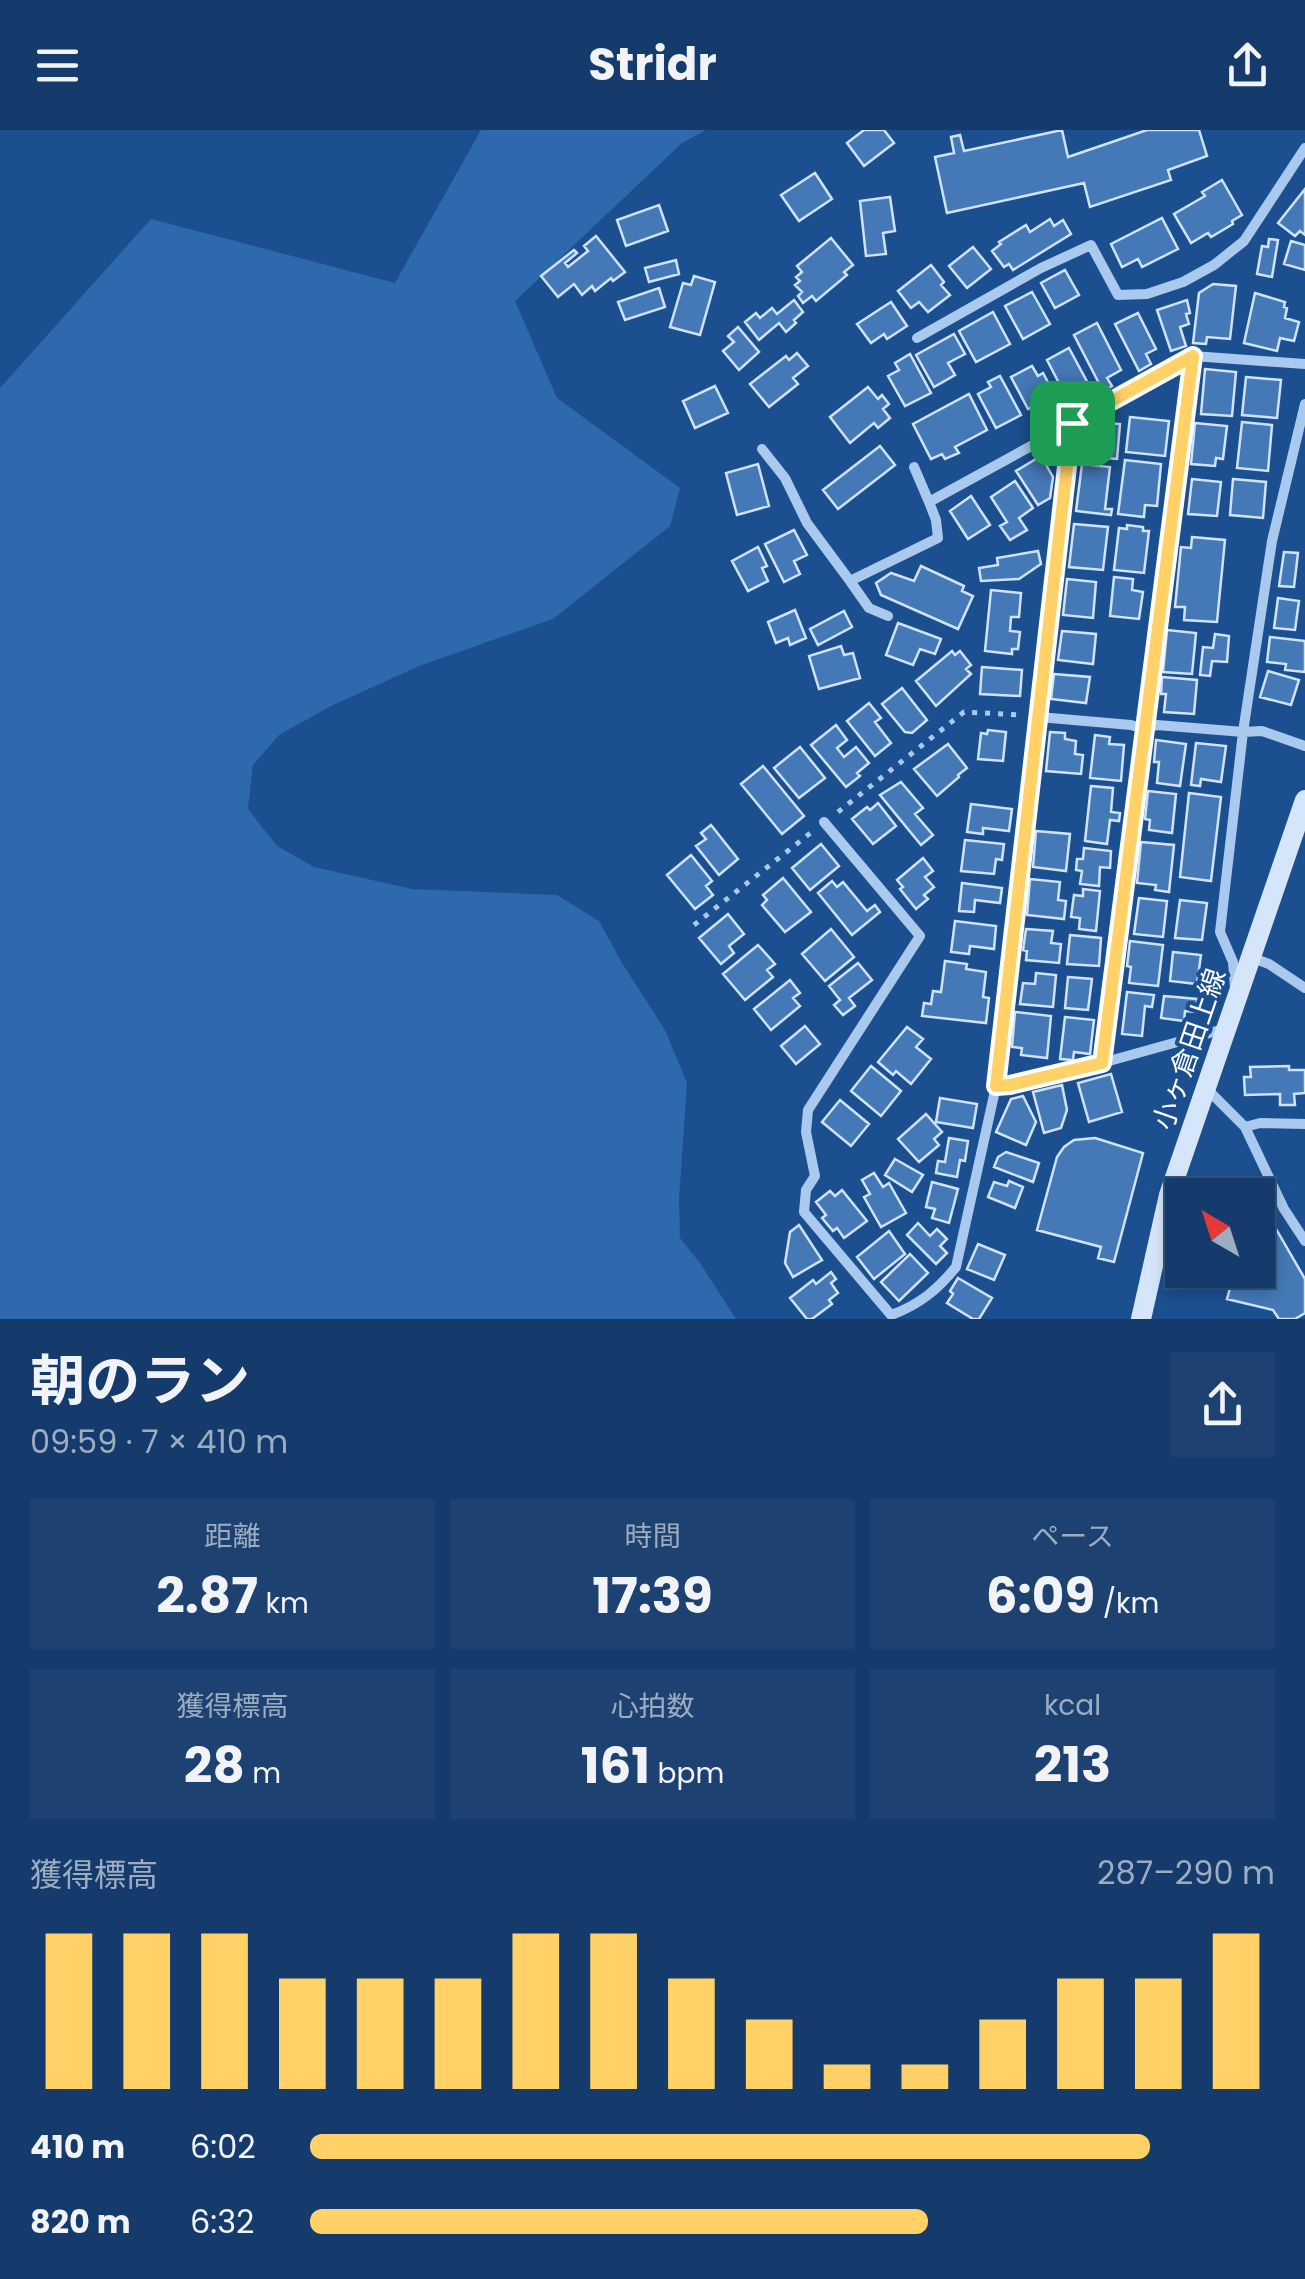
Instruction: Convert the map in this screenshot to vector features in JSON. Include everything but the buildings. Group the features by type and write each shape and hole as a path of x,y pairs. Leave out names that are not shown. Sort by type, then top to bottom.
{"main road":[{"name":"小ヶ倉田上線","path":"1140,1319 1169,1195 1305,800"}],"street":[{"path":"917,338 1040,268 1091,245 1118,295 1147,294 1183,282 1214,265 1244,241 1305,148"},
{"path":"929,502 1193,356 1305,364"},
{"path":"1102,1063 1193,356"},
{"path":"1236,999 1233,962 1220,932 1243,732 1272,541 1305,404"},
{"path":"824,822 920,936 808,1110 806,1132 815,1176 806,1190 804,1212 891,1315 926,1298 956,1267 996,1086 1072,423"},
{"path":"762,449 785,478 808,523 869,608 888,616"},
{"path":"850,581 938,538 936,520 914,466"},
{"path":"1039,716 1144,728 1262,731 1305,746"},
{"path":"1249,957 1269,964 1305,988"},
{"path":"996,1086 1102,1063 1224,1029"},
{"path":"1205,1088 1245,1127 1284,1209 1305,1241"},
{"path":"1245,1127 1260,1123 1305,1124"}],"path":[{"path":"694,926 964,712 1039,716"}],"shaded area":[{"path":"481,130 706,130 682,143 515,301 557,398 680,488 670,526 553,619 419,666 331,706 279,735 253,765 248,809 277,846 314,867 412,889 557,895 599,921 665,1030 687,1083 680,1238 736,1319 0,1319 0,388 151,219 395,283"}],"route":[{"path":"1193,356 1102,1063 996,1086 1024,840 1072,423 1193,356"}]}
